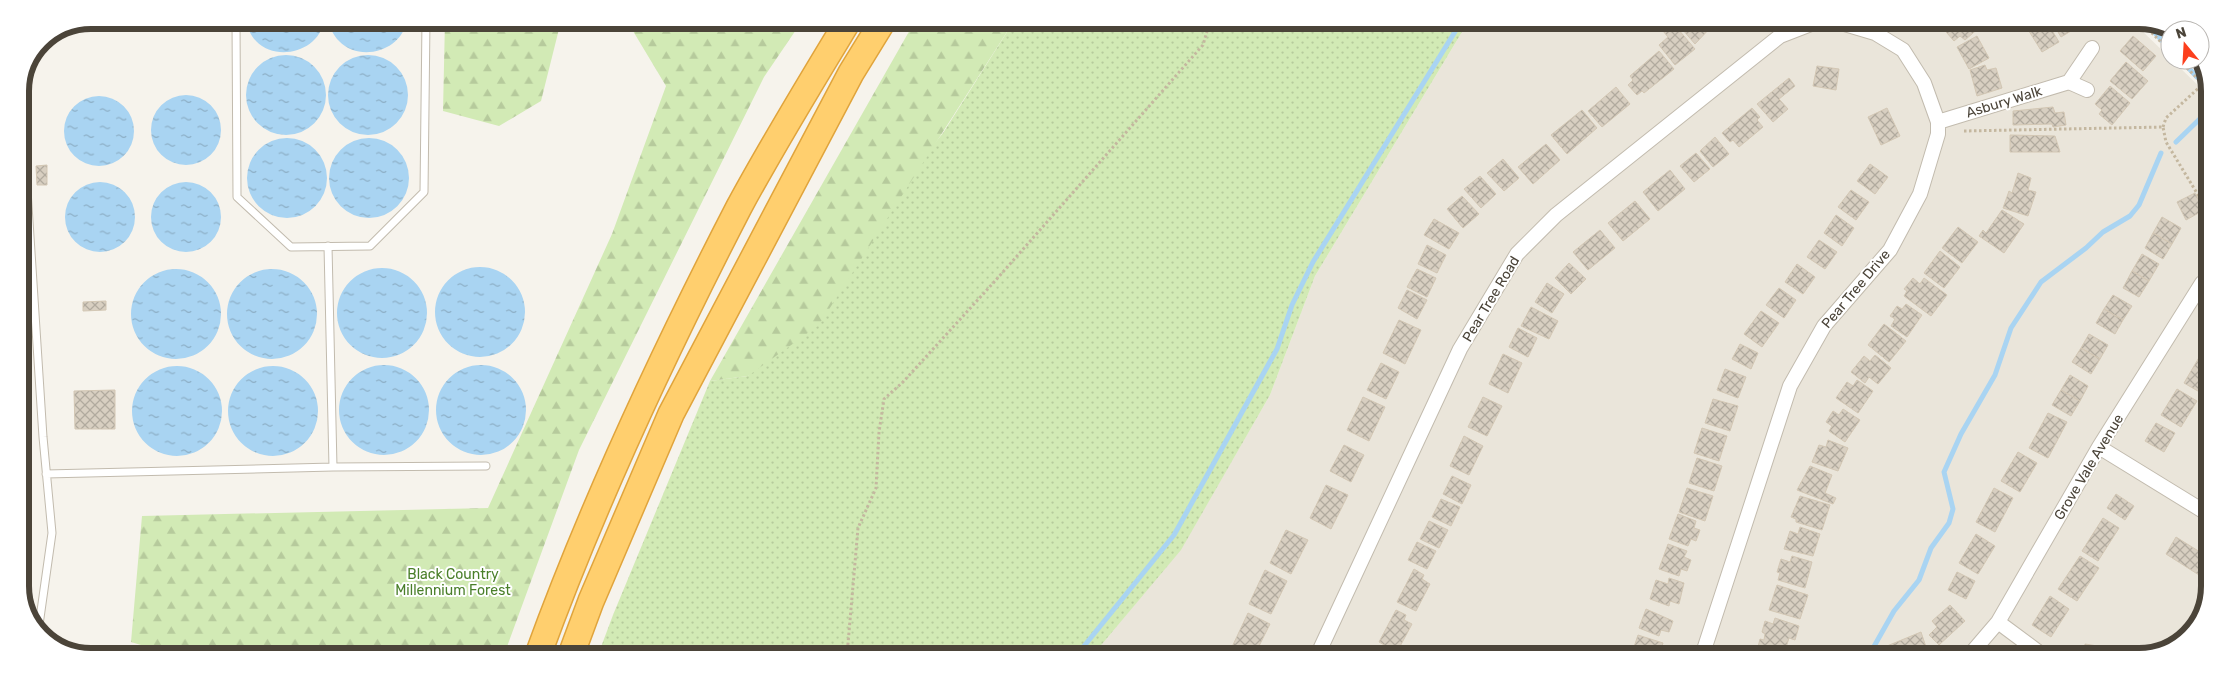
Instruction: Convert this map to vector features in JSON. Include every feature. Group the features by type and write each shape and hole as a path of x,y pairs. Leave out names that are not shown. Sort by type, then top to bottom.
{"highway":[{"path":"540,648 561,590 644,398 740,206 843,29"},
{"path":"574,648 671,414 851,73 878,29"}],"street":[{"name":"Pear Tree Road","path":"1321,648 1460,348 1517,254 1556,215 1780,36 1797,29"},
{"path":"1861,29 1875,33 1903,50 1924,83 1938,128"},
{"path":"2087,90 2069,82 2092,48"},
{"name":"Asbury Walk","path":"1938,128 2069,82"},
{"name":"Pear Tree Drive","path":"1705,648 1790,386 1824,326 1890,250 1920,194 1938,128"},
{"name":"Grove Vale Avenue","path":"1976,648 1998,622 2100,447 2201,285"},
{"path":"2100,447 2201,510"},
{"path":"1998,622 2034,648"}],"lane":[{"path":"236,29 237,197 291,247 370,246 424,192 426,29"},
{"path":"29,219 46,474 52,533 40,621"},
{"path":"328,246 333,467"},
{"path":"46,474 333,467 486,466"}],"path":[{"path":"848,648 858,528 876,488 879,432 884,399 903,382 995,280 1203,45 1208,29"},
{"path":"2148,29 2160,41"},
{"path":"2189,70 2200,81"},
{"path":"2201,86 2166,118 2163,127 2166,142 2201,200"},
{"path":"1938,128 1957,131 2163,127"}],"shaded area":[{"path":"1464,29 2140,29 2160,48 2160,70 2182,70 2201,88 2201,594 2197,610 2191,621 2177,635 2159,645 2139,648 1099,648 1181,549 1270,395 1315,276"}],"green space":[{"path":"445,29 559,29 541,101 499,126 443,111"},
{"name":"Black Country Millennium Forest","path":"632,29 797,29 764,77 579,450 507,648 151,648 131,642 142,516 488,508 612,234 666,86"},
{"path":"910,29 1009,29 819,325 748,376 710,381"},
{"path":"1009,29 1464,29 1315,276 1270,395 1181,550 1099,648 601,648 710,381 748,376 943,133"}],"water":[{"path":"249,29 322,29 315,39 306,46 286,52 265,48 251,34"},
{"path":"331,29 405,29 389,46 368,52 348,48 339,41"},
{"path":"286,55 301,58 314,67 323,80 326,95 323,110 314,123 301,132 286,135 271,132 258,123 249,110 246,95 249,80 258,67 271,58"},
{"path":"368,55 383,58 396,67 405,80 408,95 405,110 396,123 383,132 368,135 353,132 340,123 331,110 328,95 331,80 340,67 353,58"},
{"path":"186,95 199,98 211,105 218,117 221,130 218,143 211,155 199,162 186,165 173,162 161,155 154,143 151,130 154,117 161,105 173,98"},
{"path":"99,96 112,99 124,106 131,118 134,131 131,144 124,156 112,163 99,166 86,163 74,156 67,144 64,131 67,118 74,106 86,99"},
{"path":"287,138 302,141 315,150 324,163 327,178 324,193 315,206 302,215 287,218 272,215 259,206 250,193 247,178 250,163 259,150 272,141"},
{"path":"361,138 377,138 391,145 402,156 409,170 409,186 406,193 391,211 377,218 361,218 347,211 336,200 329,186 329,170 336,156 347,145"},
{"path":"100,182 113,185 125,192 132,204 135,217 132,230 125,242 113,249 100,252 87,249 75,242 68,230 65,217 68,204 75,192 87,185"},
{"path":"186,182 199,185 211,192 218,204 221,217 218,230 211,242 199,249 186,252 173,249 161,242 154,230 151,217 154,204 161,192 173,185"},
{"path":"480,267 497,271 512,280 521,295 525,312 521,329 512,344 497,353 480,357 463,353 448,344 439,329 435,312 439,295 448,280 463,271"},
{"path":"382,268 399,272 414,281 423,296 427,313 423,330 414,345 399,354 382,358 365,354 350,345 341,330 337,313 341,296 350,281 365,272"},
{"path":"176,269 193,273 208,282 217,297 221,314 217,331 208,346 193,355 176,359 159,355 144,346 135,331 131,314 135,297 144,282 159,273"},
{"path":"272,269 289,273 304,282 313,297 317,314 313,331 304,346 289,355 272,359 255,355 240,346 231,331 227,314 231,297 240,282 255,273"},
{"path":"384,365 401,369 416,378 425,393 429,410 425,427 416,442 401,451 384,455 367,451 352,442 343,427 339,410 343,393 352,378 367,369"},
{"path":"481,365 498,369 513,378 522,393 526,410 522,427 513,442 498,451 481,455 464,451 449,442 440,427 436,410 440,393 449,378 464,369"},
{"path":"177,366 194,370 209,379 218,394 222,411 218,428 209,443 194,452 177,456 160,452 145,443 136,428 132,411 136,394 145,379 160,370"},
{"path":"273,366 290,370 305,379 314,394 318,411 314,428 305,443 290,452 273,456 256,452 241,443 232,428 228,411 232,394 241,379 256,370"}],"building":[{"path":"1665,29 1678,29 1695,49 1675,65 1659,45 1668,37 1663,31"},
{"path":"1682,29 1709,29 1695,44"},
{"path":"1944,29 1978,29 1965,40 1960,36 1954,41"},
{"path":"2028,29 2051,29 2059,42 2042,52"},
{"path":"2056,29 2074,29 2061,37"},
{"path":"1977,36 1989,58 1969,69 1957,47"},
{"path":"2133,36 2156,56 2143,71 2120,51"},
{"path":"1659,51 1674,69 1644,93 1642,91 1637,95 1628,85 1633,80 1630,76"},
{"path":"2126,62 2148,81 2132,99 2110,81"},
{"path":"1985,65 1987,70 1996,68 2002,88 1977,96 1970,70"},
{"path":"1817,66 1839,69 1836,90 1813,86"},
{"path":"1789,78 1795,86 1779,99 1788,109 1773,122 1757,104"},
{"path":"2110,86 2130,103 2112,125 2099,114 2102,110 2095,104"},
{"path":"1616,87 1630,104 1602,127 1588,111"},
{"path":"2053,107 2055,113 2064,112 2066,125 2053,127 2052,124 2013,125 2013,111"},
{"path":"1752,108 1760,117 1757,120 1763,127 1739,147 1733,140 1730,142 1722,133"},
{"path":"1887,108 1900,136 1881,145 1868,117"},
{"path":"1582,110 1597,128 1567,154 1551,135"},
{"path":"2010,135 2055,136 2060,152 2010,152"},
{"path":"1715,137 1729,154 1713,167 1700,151"},
{"path":"1546,144 1560,160 1533,184 1518,167"},
{"path":"1696,153 1710,169 1694,182 1680,166"},
{"path":"1503,159 1519,178 1504,191 1487,173"},
{"path":"1870,164 1888,177 1875,194 1857,181"},
{"path":"47,165 47,185 37,185 36,166"},
{"path":"1670,170 1685,189 1658,211 1643,192"},
{"path":"2018,173 2031,178 2028,190 2036,192 2028,216 2003,208 2009,191 2012,193"},
{"path":"1480,176 1496,194 1481,208 1464,189"},
{"path":"1851,190 1869,202 1856,220 1838,207"},
{"path":"2195,193 2201,204 2201,212 2186,220 2177,202"},
{"path":"1462,196 1479,214 1463,228 1447,209"},
{"path":"1635,201 1650,219 1623,241 1608,223"},
{"path":"2002,210 2024,224 2004,253 1979,236 1983,230 1986,233"},
{"path":"1836,215 1854,228 1842,246 1824,233"},
{"path":"2162,217 2181,228 2172,244 2153,233"},
{"path":"1434,219 1459,233 1449,249 1424,235"},
{"path":"1958,227 1978,242 1962,263 1942,248"},
{"path":"1600,230 1615,248 1588,270 1573,252"},
{"path":"2153,233 2172,244 2163,259 2145,248"},
{"path":"1819,240 1837,252 1825,269 1807,257"},
{"path":"1427,245 1446,255 1437,273 1418,264"},
{"path":"1940,251 1960,267 1944,288 1924,273"},
{"path":"2142,254 2159,264 2149,281 2132,271"},
{"path":"1569,263 1586,279 1571,294 1555,278"},
{"path":"1797,264 1815,277 1803,294 1785,282"},
{"path":"1417,269 1436,278 1427,297 1407,287"},
{"path":"2132,271 2149,281 2139,297 2123,288"},
{"path":"1913,278 1920,284 1924,278 1947,295 1931,316 1904,296 1907,291 1904,289"},
{"path":"1547,283 1564,294 1552,313 1535,302"},
{"path":"1779,288 1796,300 1784,318 1766,305"},
{"path":"1407,290 1427,300 1417,319 1398,308"},
{"path":"2113,295 2132,306 2123,320 2104,309"},
{"path":"106,301 106,310 83,311 83,302"},
{"path":"1906,304 1922,315 1907,337 1891,326 1895,319 1890,316 1897,306 1902,309"},
{"path":"1531,307 1558,321 1549,339 1521,326"},
{"path":"2104,309 2123,320 2115,334 2096,323"},
{"path":"1761,311 1779,323 1762,347 1744,334"},
{"path":"1399,320 1421,330 1405,364 1383,353"},
{"path":"1884,324 1906,341 1889,362 1868,345"},
{"path":"1518,328 1537,338 1528,357 1509,347"},
{"path":"2089,334 2108,345 2100,359 2081,348"},
{"path":"1740,344 1758,353 1751,369 1732,359"},
{"path":"2081,348 2100,359 2091,374 2072,362"},
{"path":"1503,354 1522,363 1508,393 1489,384"},
{"path":"2201,354 2201,393 2184,383"},
{"path":"1875,355 1891,368 1878,384 1869,377 1865,383 1851,372 1864,356 1870,361"},
{"path":"1381,363 1399,372 1386,399 1367,390"},
{"path":"1725,369 1746,377 1738,398 1717,390"},
{"path":"2070,375 2088,386 2080,401 2061,390"},
{"path":"1857,380 1873,391 1858,413 1836,398 1847,382 1853,386"},
{"path":"2177,389 2197,401 2181,427 2161,415"},
{"path":"115,390 115,429 75,429 74,391"},
{"path":"2061,390 2080,401 2071,416 2052,405"},
{"path":"1363,397 1385,407 1369,441 1347,430"},
{"path":"1483,397 1502,406 1487,436 1468,427"},
{"path":"1713,399 1738,406 1730,431 1705,423"},
{"path":"1843,409 1860,420 1845,442 1829,431 1832,426 1826,422 1833,411 1839,415"},
{"path":"2048,413 2067,422 2048,458 2029,448"},
{"path":"2156,423 2175,433 2164,452 2145,441"},
{"path":"1702,428 1727,436 1719,461 1694,453"},
{"path":"1464,436 1483,446 1469,475 1450,466"},
{"path":"1828,440 1848,448 1838,471 1812,462 1819,445 1826,447"},
{"path":"1344,445 1364,455 1351,482 1330,471"},
{"path":"2018,452 2037,463 2020,492 2001,481"},
{"path":"1697,458 1722,466 1714,491 1689,483"},
{"path":"1810,466 1832,475 1825,493 1836,498 1833,504 1797,490"},
{"path":"1452,476 1471,485 1462,504 1443,494"},
{"path":"1326,485 1348,495 1331,529 1310,518"},
{"path":"1687,488 1713,496 1705,521 1679,512"},
{"path":"1994,488 2013,498 1995,532 1976,522"},
{"path":"2116,494 2134,506 2125,520 2107,508"},
{"path":"1800,496 1830,505 1822,530 1796,522 1796,519 1791,517"},
{"path":"1441,499 1460,507 1451,526 1432,517"},
{"path":"1678,514 1696,521 1694,528 1700,530 1696,541 1691,539 1688,546 1669,539"},
{"path":"2103,518 2119,528 2098,561 2082,551"},
{"path":"1429,521 1448,530 1439,548 1420,539"},
{"path":"1800,527 1820,534 1813,556 1784,549 1790,531 1798,534"},
{"path":"1286,530 1308,540 1291,574 1270,563"},
{"path":"1976,534 1995,546 1978,574 1959,563"},
{"path":"2176,537 2201,553 2201,572 2199,575 2166,554"},
{"path":"1417,542 1436,551 1427,569 1408,560"},
{"path":"1668,544 1687,551 1684,557 1691,560 1687,571 1681,569 1679,576 1659,569"},
{"path":"1792,556 1812,562 1805,588 1778,580 1780,573 1777,572 1781,559 1790,562"},
{"path":"2080,556 2099,568 2077,601 2058,589"},
{"path":"1414,569 1424,575 1422,579 1430,584 1416,611 1397,602"},
{"path":"1265,570 1287,581 1271,614 1249,604"},
{"path":"1957,572 1975,581 1966,599 1948,590"},
{"path":"1669,578 1684,583 1679,604 1670,601 1669,606 1650,599 1656,580 1668,584"},
{"path":"1777,585 1808,595 1800,619 1769,610"},
{"path":"2050,596 2069,609 2051,637 2032,625"},
{"path":"1950,605 1965,621 1939,645 1929,635 1937,627 1932,621"},
{"path":"1646,609 1673,621 1669,632 1661,630 1659,636 1639,628"},
{"path":"1396,610 1406,615 1404,620 1412,624 1399,648 1390,648 1379,642"},
{"path":"1248,613 1270,624 1258,648 1232,647"},
{"path":"1775,618 1799,626 1795,640 1789,638 1786,648 1758,648 1760,639 1764,640 1765,634 1762,632 1765,621 1773,624"},
{"path":"1921,632 1926,648 1888,648 1887,646"},
{"path":"1638,635 1663,643 1661,648 1634,648"},
{"path":"2085,644 2104,647 2104,648 2084,648"}],"waterway":[{"path":"1082,648 1174,535 1277,349 1292,305 1313,262 1457,29"},
{"path":"2153,30 2160,38"},
{"path":"2190,70 2197,77"},
{"path":"2176,142 2201,118"},
{"path":"1873,648 1894,611 1919,580 1931,548 1949,523 1953,509 1944,472 1961,434 1995,375 2011,328 2041,282 2086,248 2103,232 2130,216 2139,205 2161,153"}]}
